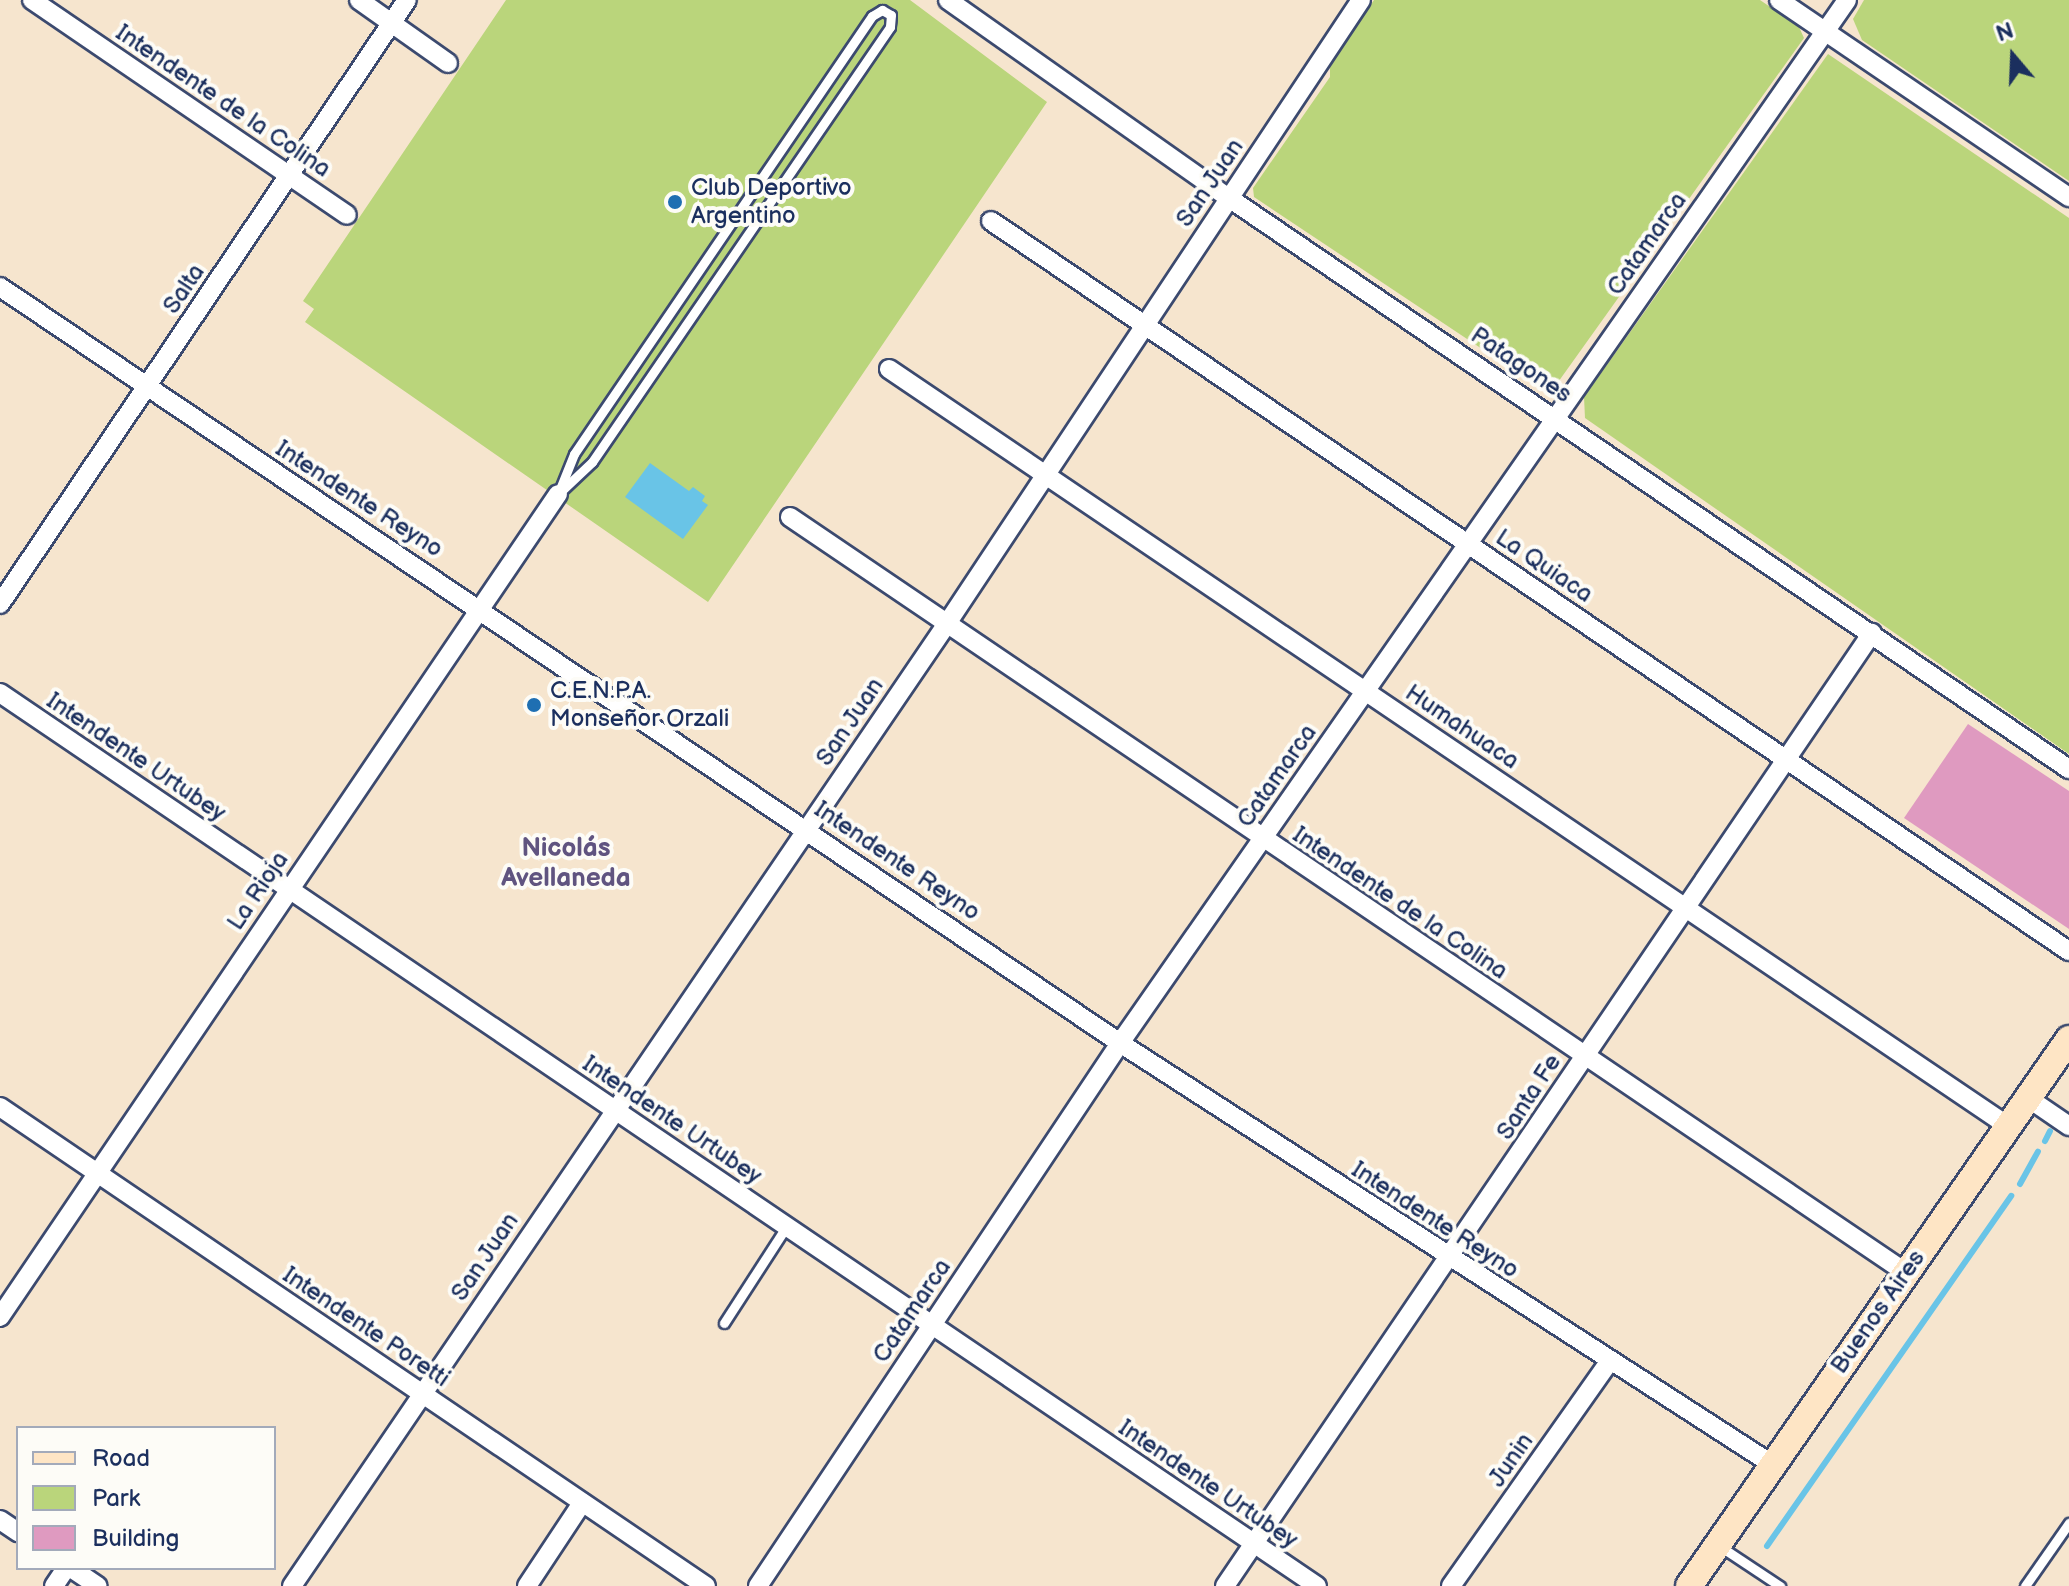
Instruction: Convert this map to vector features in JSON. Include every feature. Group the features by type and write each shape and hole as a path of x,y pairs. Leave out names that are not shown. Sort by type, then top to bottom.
{"main road":[{"name":"Buenos Aires","path":"1689,1586 2069,1039"}],"street":[{"name":"Intendente de la Colina","path":"32,0 347,215"},
{"path":"359,0 448,63"},
{"name":"Salta","path":"0,604 407,0"},
{"name":"Patagones","path":"948,0 1229,198 2069,769"},
{"name":"San Juan","path":"292,1586 613,1108 946,625 1142,325 1361,0"},
{"path":"1779,0 2069,197"},
{"name":"Catamarca","path":"758,1586 1120,1043 1847,0"},
{"name":"La Quiaca","path":"991,221 2069,951"},
{"name":"Intendente Reyno","path":"0,287 807,828 1120,1043 1773,1465"},
{"name":"Humahuaca","path":"889,369 2008,1126"},
{"name":"La Rioja","path":"0,1317 96,1171 558,494"},
{"name":"Intendente de la Colina","path":"790,517 1262,840 1905,1272"},
{"name":"Santa Fe","path":"1225,1586 1451,1259 1584,1055 1872,633"},
{"name":"Intendente Urtubey","path":"0,693 1317,1586"},
{"path":"2028,1098 2069,1126"},
{"name":"Intendente Poretti","path":"0,1107 706,1586"},
{"name":"Junin","path":"1451,1586 1610,1361"},
{"path":"527,1586 582,1503"},
{"path":"54,1586 67,1570"},
{"path":"72,1570 98,1586"}],"lane":[{"path":"888,11 890,27 592,462 558,494 574,454 872,16 888,11"},
{"path":"691,282 708,293"},
{"path":"724,1323 786,1227"},
{"path":"2025,1586 2069,1523"},
{"path":"1718,1545 1780,1586"}],"green space":[{"name":"Club Deportivo Argentino","path":"506,0 910,0 1047,102 708,602 305,322 314,309 303,301"},
{"path":"1374,0 1760,0 1799,27 1804,38 1556,385 1545,391 1254,197 1253,188 1330,77 1330,63"},
{"path":"1864,0 2069,0 2069,181 1862,40 1853,19"},
{"path":"1828,54 2069,218 2069,754 1585,418 1584,397"}],"water":[{"path":"650,463 689,491 693,487 705,496 702,501 708,505 683,539 625,497"}],"building":[{"path":"1968,724 2069,791 2069,929 1904,818"}],"waterway":[{"path":"2045,1141 2050,1131"},
{"path":"2020,1184 2038,1152"},
{"path":"1767,1546 2011,1196"}],"place":[{"name":"Club Deportivo Argentino","path":"675,202"},
{"name":"C.E.N.P.A. Monseñor Orzali","path":"534,705"}],"district":[{"name":"Nicolás Avellaneda","path":"566,864"}]}
